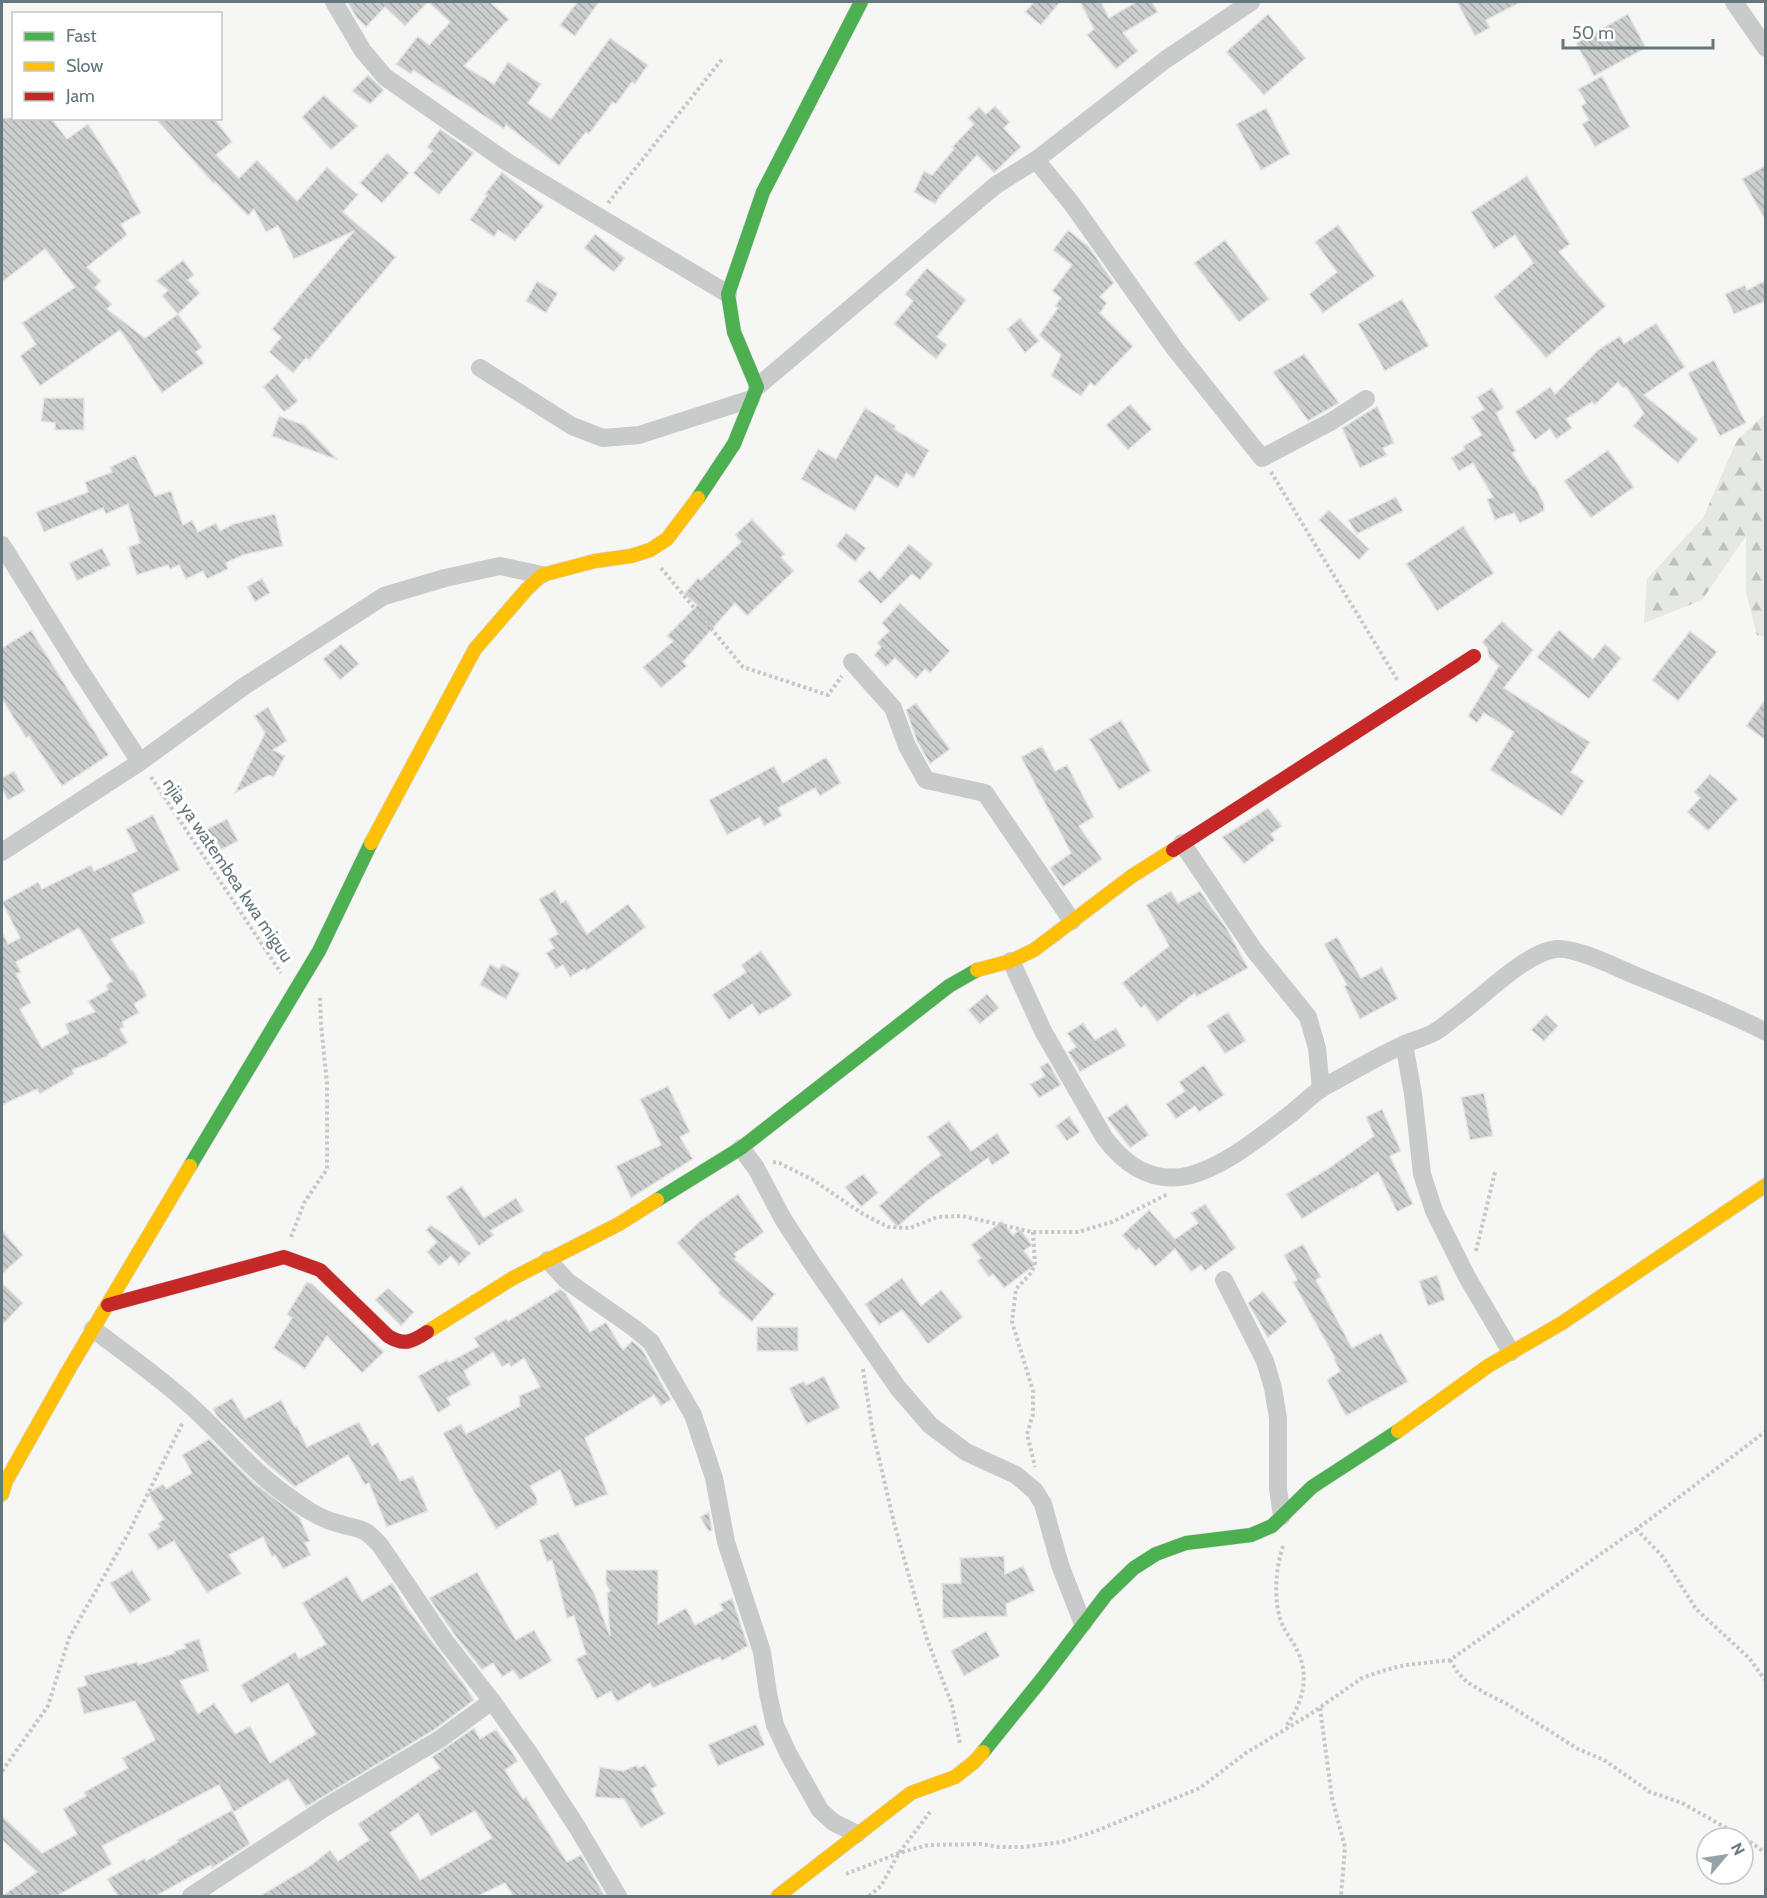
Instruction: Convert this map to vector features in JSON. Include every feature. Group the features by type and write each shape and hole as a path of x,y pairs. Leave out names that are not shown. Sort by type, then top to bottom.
{"street":[{"path":"334,2 363,51 385,77 507,162 728,294"},
{"path":"2,1494 6,1481 93,1329 319,951 380,825 475,650 526,589 542,575 595,561 631,556 650,550 667,539 734,444 754,393 734,332 728,294 763,192 861,2"},
{"path":"480,368 572,426 603,438 639,435 754,393 996,185 1036,160 1165,60 1251,2"},
{"path":"1734,2 1766,48"},
{"path":"1036,160 1079,213 1175,349 1262,458 1332,421 1366,399"},
{"path":"2,545 140,762"},
{"path":"2,852 140,762 243,687 384,596 436,580 500,566 542,575"},
{"path":"108,1305 284,1257 320,1270 397,1342 413,1341 513,1278 619,1224 741,1148 949,986 984,967 1011,961 1034,950 1132,876 1474,656"},
{"path":"852,662 893,708 907,746 926,780 986,793 1072,921"},
{"path":"1182,843 1254,950 1308,1017 1317,1048 1321,1089"},
{"path":"1011,961 1043,1031 1104,1137 1116,1153 1136,1169 1154,1177 1194,1176 1232,1155 1321,1089 1404,1044 1433,1033 1528,961 1555,949 1568,949 1620,969 1766,1032"},
{"path":"1404,1044 1413,1094 1422,1174 1434,1211 1467,1277 1511,1352"},
{"path":"741,1148 756,1168 783,1219 898,1388 930,1425 966,1452 1016,1475 1035,1491 1043,1504 1060,1565 1083,1624"},
{"path":"778,1896 911,1793 955,1777 965,1770 1000,1732 1106,1595 1134,1568 1156,1554 1186,1543 1251,1535 1272,1526 1312,1487 1331,1473 1380,1444 1453,1389 1562,1323 1766,1185"},
{"path":"548,1260 567,1281 651,1342 693,1415 714,1478 726,1542 762,1652 775,1725 820,1810 833,1822 856,1834"},
{"path":"1224,1280 1265,1361 1273,1388 1278,1418 1278,1489 1282,1516"},
{"path":"93,1329 191,1406 266,1481 310,1512 337,1523 359,1527 370,1534 380,1545 445,1641 530,1753 618,1896"},
{"path":"191,1896 326,1807 440,1739 492,1701"}],"path":[{"path":"599,215 723,58"},
{"path":"1262,458 1409,699"},
{"path":"650,550 667,577 743,667 828,695 852,662"},
{"name":"njia ya watembea kwa miguu","path":"140,762 293,993"},
{"path":"284,1257 304,1203 327,1169 327,1084 320,993"},
{"path":"756,1168 779,1163 813,1180 863,1214 888,1227 910,1228 937,1217 962,1216 1033,1232 1078,1232 1093,1229 1131,1214 1164,1197 1194,1176"},
{"path":"1467,1277 1495,1172"},
{"path":"1033,1232 1035,1264 1031,1273 1016,1289 1012,1322 1033,1391 1033,1414 1027,1434 1038,1476 1035,1491"},
{"path":"862,1338 863,1376 894,1523 927,1639 952,1705 965,1770"},
{"path":"2,1771 48,1706 69,1638 128,1534 191,1406"},
{"path":"839,1877 899,1853 928,1845 952,1843 1010,1847 1062,1842 1096,1831 1200,1788 1246,1753 1320,1708 1362,1678 1385,1670 1450,1660 1636,1528 1766,1431"},
{"path":"1282,1516 1285,1540 1277,1565 1276,1578 1279,1615 1303,1666 1304,1686 1301,1700 1284,1729"},
{"path":"1636,1528 1664,1557 1696,1610 1749,1658 1766,1681"},
{"path":"1450,1660 1467,1682 1485,1693 1507,1704 1578,1749 1605,1760 1650,1792 1682,1803 1746,1839 1766,1853"},
{"path":"1320,1708 1332,1798 1345,1847 1341,1896"},
{"path":"869,1896 881,1886 899,1853 932,1810"}],"green space":[{"path":"1765,414 1765,637 1757,635 1746,593 1746,536 1702,600 1644,623 1647,579 1703,518 1737,440"}],"building":[{"path":"347,2 428,2 405,26 385,7 366,27"},
{"path":"428,2 490,2 509,19 464,66 494,84 508,62 541,84 528,103 551,119 610,38 648,65 635,84 632,82 616,104 613,102 589,134 586,132 559,166 506,125 504,129 413,70 411,74 396,64 418,36 429,45 450,22"},
{"path":"577,2 599,2 575,36 560,25"},
{"path":"1034,2 1060,2 1041,25 1025,12"},
{"path":"1080,2 1101,2 1109,18 1136,2 1152,2 1158,12 1123,33 1138,51 1116,69 1087,35 1094,29"},
{"path":"1457,2 1521,2 1486,20 1490,28 1475,36"},
{"path":"1268,14 1306,58 1264,95 1226,52"},
{"path":"1628,14 1646,48 1594,76 1576,43"},
{"path":"368,75 384,90 370,104 352,91"},
{"path":"1602,76 1630,127 1595,147 1582,124 1589,120 1581,106 1586,103 1578,89"},
{"path":"324,95 358,126 331,150 302,117"},
{"path":"995,106 1010,122 1004,128 1021,147 994,173 977,155 935,204 914,192 924,171 932,175 954,149 952,147 974,124 968,118 979,107 986,114"},
{"path":"1266,108 1290,154 1261,170 1236,124"},
{"path":"2,118 53,120 67,139 88,124 117,169 141,213 121,224 127,235 87,267 101,281 95,288 112,304 107,309 145,338 178,314 202,347 196,352 204,363 162,393 120,330 40,386 20,356 36,344 22,323 75,287 45,249 2,282"},
{"path":"157,120 216,120 232,142 216,155 239,178 257,160 297,201 327,167 358,195 343,212 396,257 309,360 306,358 293,373 269,352 281,337 272,329 354,231 294,259 278,226 266,232 254,209 248,216 215,182 214,184"},
{"path":"440,129 474,153 439,195 413,173 432,151 427,147"},
{"path":"387,153 409,173 382,203 360,183"},
{"path":"1766,165 1766,221 1742,179"},
{"path":"502,172 544,206 515,241 498,230 494,237 470,220 487,195 485,194"},
{"path":"1527,176 1570,244 1559,252 1606,306 1546,358 1494,297 1533,263 1515,235 1494,249 1471,212"},
{"path":"1338,225 1375,276 1323,313 1309,294 1337,272 1315,242"},
{"path":"1068,230 1089,247 1114,283 1100,297 1107,303 1100,313 1133,346 1095,386 1090,383 1081,396 1051,376 1061,355 1039,335 1058,308 1055,306 1061,298 1052,291 1072,265 1053,250"},
{"path":"595,234 625,258 614,272 584,248"},
{"path":"1225,240 1269,299 1239,322 1194,263"},
{"path":"183,260 194,275 188,280 200,293 178,314 162,296 168,290 156,281"},
{"path":"927,268 966,300 937,337 947,345 936,359 894,324 913,301 905,294"},
{"path":"1766,280 1766,301 1734,314 1725,294 1745,285 1747,290"},
{"path":"537,281 558,293 546,313 526,301"},
{"path":"1402,299 1429,346 1385,371 1358,324"},
{"path":"1020,318 1039,341 1025,353 1007,329"},
{"path":"1656,323 1685,367 1644,395 1698,439 1678,463 1633,426 1644,413 1626,387 1623,388 1618,382 1595,405 1592,402 1566,419 1572,428 1556,439 1550,429 1535,440 1515,412 1550,387 1555,394 1598,350 1620,336 1624,344"},
{"path":"1304,354 1339,403 1308,421 1273,372"},
{"path":"1714,360 1746,423 1720,436 1688,373"},
{"path":"277,374 298,401 284,412 263,387"},
{"path":"1492,388 1504,408 1496,413 1516,451 1512,453 1535,486 1544,504 1544,511 1520,523 1514,513 1495,520 1487,499 1493,497 1473,463 1459,471 1451,458 1465,449 1463,446 1482,435 1471,417 1484,409 1477,397"},
{"path":"44,398 84,398 84,430 55,430 55,423 41,421"},
{"path":"1130,404 1152,429 1128,450 1106,425"},
{"path":"1377,406 1394,443 1383,448 1387,455 1360,468 1342,428"},
{"path":"865,408 896,426 894,429 929,450 914,478 906,473 898,488 876,475 855,511 801,479 818,449 836,459"},
{"path":"279,416 304,425 338,460 272,436"},
{"path":"1608,450 1634,487 1591,518 1564,481"},
{"path":"135,455 155,496 171,491 183,525 192,520 198,532 216,523 220,531 233,524 275,514 283,546 243,555 226,563 228,569 207,579 203,571 186,579 179,565 170,569 168,565 137,575 128,547 140,543 128,504 106,514 103,508 44,532 36,512 88,492 85,482 112,472 110,467"},
{"path":"1396,497 1403,511 1357,534 1348,520"},
{"path":"1329,510 1369,549 1359,560 1319,520"},
{"path":"752,519 785,554 781,557 794,571 747,616 735,603 683,662 687,666 661,688 643,667 673,641 667,636 697,605 684,594 698,578 701,580 741,542 735,535"},
{"path":"1463,526 1494,573 1437,611 1406,564"},
{"path":"846,533 866,548 855,562 836,546"},
{"path":"909,544 933,564 920,580 912,574 881,604 858,581 870,570 879,580"},
{"path":"102,548 111,565 77,581 69,563"},
{"path":"262,578 270,593 255,602 247,587"},
{"path":"900,603 950,651 930,673 925,669 916,679 895,658 886,667 874,655 881,647 877,643 889,631 882,623"},
{"path":"1502,621 1533,650 1504,688 1590,742 1571,772 1584,781 1562,816 1490,770 1514,732 1484,713 1477,723 1468,716 1499,666 1489,657 1487,648 1482,642"},
{"path":"31,630 109,755 62,786 29,736 26,738 2,699 2,648"},
{"path":"1559,630 1593,659 1605,644 1621,658 1589,699 1537,657"},
{"path":"1690,631 1717,652 1678,701 1652,680"},
{"path":"341,644 359,664 340,680 323,659"},
{"path":"1766,698 1766,740 1746,726"},
{"path":"916,703 950,749 930,764 917,741 906,710"},
{"path":"268,707 287,741 273,750 285,756 274,777 269,775 235,793 265,733 254,716"},
{"path":"1121,720 1151,771 1119,790 1089,739"},
{"path":"1042,746 1055,771 1067,765 1094,817 1079,826 1102,859 1063,887 1050,868 1071,853 1021,757"},
{"path":"826,757 841,783 820,796 815,788 778,808 782,816 764,826 760,817 727,835 709,800 774,766 783,783"},
{"path":"14,771 25,791 8,800 2,789 2,778"},
{"path":"1710,774 1738,799 1708,831 1687,812 1700,798 1694,792"},
{"path":"1268,808 1282,826 1271,834 1275,840 1244,864 1222,837"},
{"path":"153,815 180,870 132,894 145,923 111,939 131,971 133,970 147,996 134,1004 139,1013 122,1022 124,1027 120,1029 128,1043 108,1056 72,1070 74,1074 40,1094 37,1089 2,1105 2,931 8,944 20,938 2,902 38,882 42,889 91,865 94,871 137,851 126,829","holes":["79,928 112,981 106,985 108,990 88,1001 95,1012 65,1024 69,1033 42,1048 20,1009 31,1003 16,974 21,972 16,962"]},
{"path":"227,819 238,841 211,855 199,833"},
{"path":"555,890 561,903 566,900 587,934 628,904 646,927 586,971 585,968 570,977 563,965 556,969 546,953 554,948 549,939 558,934 539,899"},
{"path":"1171,891 1178,903 1200,891 1227,929 1248,968 1196,997 1195,993 1157,1022 1145,1005 1141,1008 1122,983 1169,946 1146,905"},
{"path":"1337,937 1361,978 1382,967 1398,999 1360,1019 1344,986 1347,985 1324,944"},
{"path":"761,951 792,995 759,1015 752,1004 729,1020 712,995 746,972 741,965"},
{"path":"490,964 499,969 502,964 520,973 506,999 480,985"},
{"path":"987,994 999,1008 980,1024 968,1010"},
{"path":"1228,1012 1246,1041 1225,1054 1207,1026"},
{"path":"1546,1014 1558,1026 1544,1041 1531,1030"},
{"path":"1083,1023 1095,1040 1116,1028 1126,1046 1080,1072 1068,1052 1076,1047 1067,1033"},
{"path":"1048,1062 1061,1085 1039,1098 1030,1084 1045,1076 1040,1067"},
{"path":"1204,1065 1224,1095 1199,1112 1195,1106 1176,1119 1166,1104 1185,1091 1179,1082"},
{"path":"668,1086 690,1132 680,1137 693,1159 631,1198 616,1166 661,1145 640,1099"},
{"path":"1484,1093 1493,1136 1470,1140 1461,1097"},
{"path":"1127,1104 1149,1135 1130,1148 1107,1118"},
{"path":"1382,1109 1401,1151 1390,1156 1413,1204 1397,1212 1378,1172 1302,1219 1286,1194 1329,1168 1374,1136 1366,1117"},
{"path":"1069,1116 1080,1132 1067,1141 1056,1126"},
{"path":"949,1121 971,1151 997,1133 1010,1153 992,1165 988,1158 927,1201 897,1227 879,1206 941,1155 927,1137"},
{"path":"863,1174 878,1193 861,1207 845,1187"},
{"path":"462,1186 484,1218 516,1198 524,1211 490,1231 494,1235 479,1246 446,1197"},
{"path":"738,1194 764,1232 734,1254 737,1257 734,1259 775,1294 752,1322 718,1293 720,1290 677,1243 700,1221"},
{"path":"1205,1204 1236,1248 1205,1271 1201,1265 1191,1272 1175,1249 1155,1267 1139,1248 1136,1251 1122,1235 1149,1210 1175,1239 1198,1223 1191,1213"},
{"path":"1002,1221 1013,1235 1020,1229 1032,1245 1024,1251 1035,1265 1004,1288 993,1274 989,1277 977,1261 981,1258 971,1245"},
{"path":"431,1225 471,1253 459,1265 451,1256 439,1266 427,1252 437,1242 426,1230"},
{"path":"2,1230 23,1255 2,1274"},
{"path":"1303,1244 1321,1277 1316,1280 1352,1348 1381,1333 1408,1382 1346,1416 1327,1380 1340,1371 1335,1358 1293,1282 1297,1280 1284,1255"},
{"path":"1437,1275 1445,1300 1428,1306 1419,1281"},
{"path":"902,1278 921,1306 941,1290 963,1317 928,1344 902,1310 879,1325 865,1304"},
{"path":"307,1282 312,1284 384,1352 362,1373 327,1336 305,1369 273,1348 292,1318 287,1314"},
{"path":"2,1283 23,1303 2,1325"},
{"path":"388,1288 414,1312 401,1326 375,1300"},
{"path":"560,1289 566,1294 590,1332 606,1322 623,1350 632,1341 642,1349 671,1400 661,1406 654,1395 585,1438 608,1494 575,1507 560,1470 530,1486 537,1498 537,1504 496,1529 443,1433 461,1424 466,1434 520,1406 519,1396 540,1387 524,1358 511,1367 509,1363 502,1367 493,1352 464,1371 471,1385 447,1398 451,1405 438,1413 418,1376 479,1346 474,1338 506,1319 508,1321"},
{"path":"1263,1291 1287,1322 1268,1338 1248,1303"},
{"path":"757,1327 798,1327 798,1351 757,1351"},
{"path":"824,1376 840,1408 807,1424 789,1388 804,1381 806,1385"},
{"path":"232,1398 245,1419 281,1400 307,1447 359,1422 372,1446 378,1442 400,1481 413,1476 428,1511 387,1527 369,1483 365,1485 348,1455 295,1487 268,1465 217,1416 213,1409"},
{"path":"209,1439 253,1482 299,1517 310,1541 305,1543 311,1555 283,1569 275,1555 272,1557 263,1537 229,1555 241,1574 207,1593 174,1541 158,1550 148,1534 160,1527 158,1523 164,1519 148,1493 163,1484 166,1489 192,1473 182,1455"},
{"path":"709,1512 712,1530 709,1532 700,1517"},
{"path":"558,1533 594,1593 610,1636 607,1593 610,1591 606,1584 606,1570 658,1570 658,1624 686,1608 695,1625 723,1610 720,1604 732,1598 748,1646 722,1661 720,1657 653,1688 650,1683 617,1702 611,1691 597,1699 576,1659 586,1654 574,1616 567,1618 552,1560 547,1562 539,1540"},
{"path":"1004,1556 1005,1574 1023,1566 1035,1591 1006,1604 1007,1616 943,1618 942,1584 961,1583 960,1558"},
{"path":"132,1570 151,1600 130,1614 110,1583"},
{"path":"477,1572 516,1640 534,1630 552,1661 520,1680 513,1670 502,1677 493,1663 482,1670 429,1598"},
{"path":"347,1576 362,1601 392,1583 408,1609 474,1700 434,1730 306,1807 288,1779 234,1812 219,1785 102,1846 112,1864 57,1896 2,1896 37,1872 2,1840 2,1816 42,1853 77,1834 63,1809 86,1796 84,1792 128,1768 122,1758 155,1740 135,1701 84,1714 77,1688 87,1685 84,1676 137,1662 138,1665 175,1653 174,1651 186,1648 184,1644 199,1639 209,1671 180,1681 198,1714 214,1703 235,1734 250,1726 270,1763 316,1734 288,1683 251,1703 241,1685 295,1652 299,1659 326,1644 302,1603"},
{"path":"986,1631 1000,1656 964,1676 951,1651"},
{"path":"756,1724 765,1745 718,1766 708,1745"},
{"path":"474,1728 480,1739 496,1729 518,1761 505,1770 523,1799 526,1797 567,1862 581,1855 605,1896 513,1896 505,1883 478,1896 260,1896 310,1866 330,1850 338,1861 369,1840 358,1824 440,1768 432,1757","holes":["475,1811 492,1838 420,1880 390,1833 418,1813 431,1836"]},
{"path":"637,1765 638,1768 645,1765 657,1786 651,1789 665,1814 641,1828 624,1799 595,1797 600,1767 623,1771"},
{"path":"232,1810 250,1844 212,1868 211,1865 156,1896 118,1896 107,1879 145,1858 146,1861 178,1842 177,1840"}],"traffic: fast":[{"path":"698,498 734,444 757,387 734,332 728,294 763,192 861,2"},
{"path":"190,1166 319,951 371,843"},
{"path":"657,1200 741,1148 949,986 977,970"},
{"path":"983,1752 1106,1595 1134,1568 1156,1554 1186,1543 1251,1535 1272,1526 1312,1487 1398,1431"}],"traffic: slow":[{"path":"371,843 475,649 527,589 542,575 650,550 667,539 698,498"},
{"path":"977,970 1011,961 1034,950 1132,876 1173,850"},
{"path":"2,1494 6,1481 68,1371 190,1166"},
{"path":"1398,1431 1488,1366 1562,1323 1766,1185"},
{"path":"427,1332 513,1278 619,1224 657,1200"},
{"path":"778,1896 911,1793 955,1777 983,1752"}],"traffic: jam":[{"path":"1173,850 1474,656"},
{"path":"108,1305 284,1257 320,1270 388,1336 408,1342 427,1332"}]}
